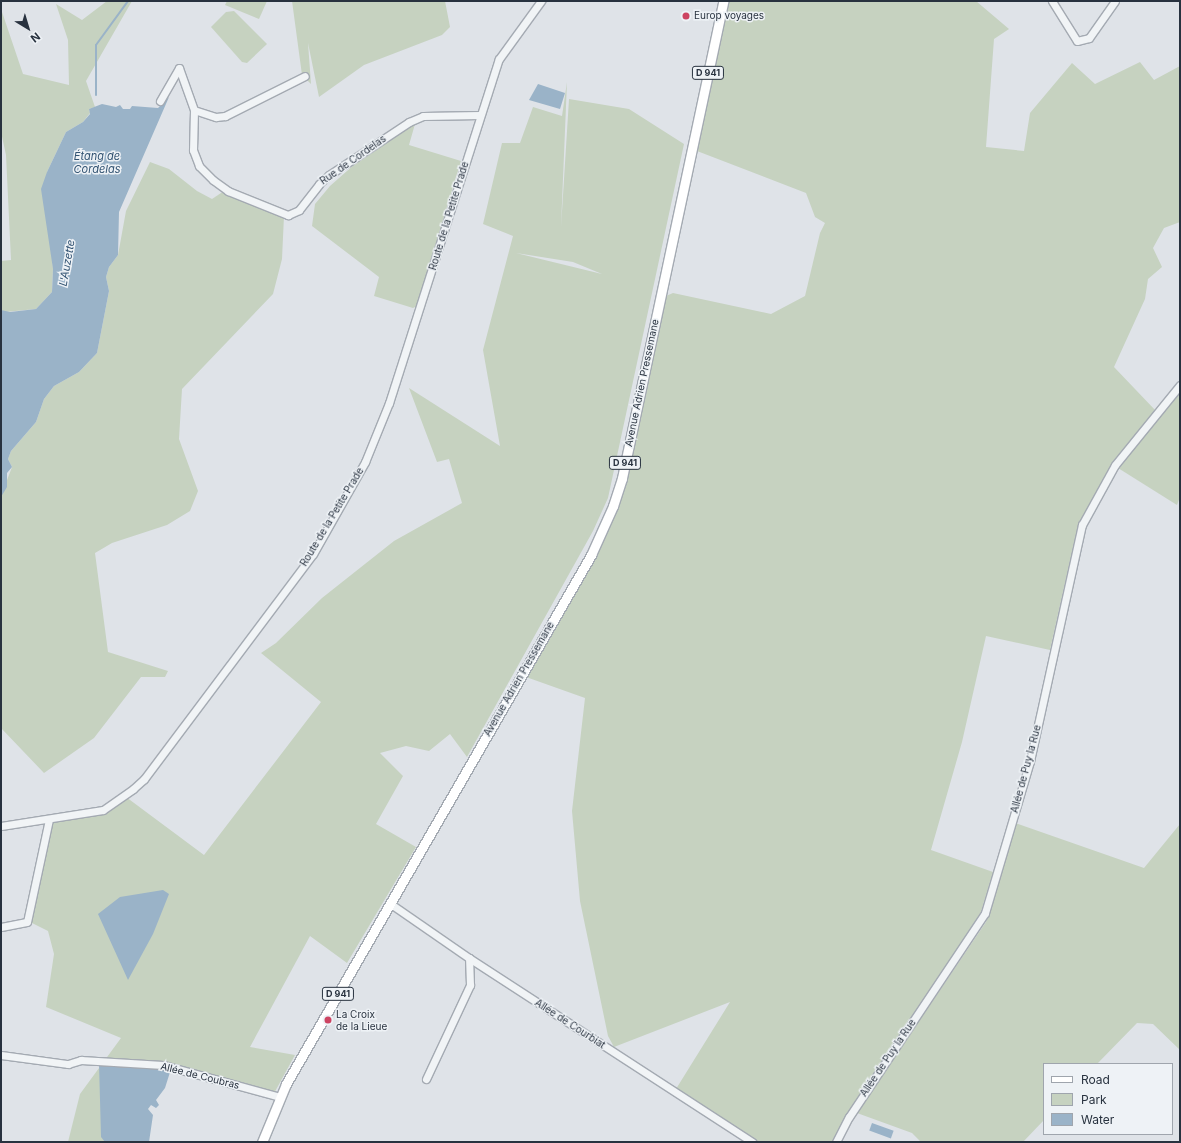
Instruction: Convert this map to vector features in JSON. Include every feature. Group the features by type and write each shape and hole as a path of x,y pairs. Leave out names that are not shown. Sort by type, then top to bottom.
{"main road":[{"name":"Avenue Adrien Pressemane","path":"391,904 591,555 614,506 622,478 723,1"},
{"name":"D 941","path":"262,1142 280,1097 391,904"}],"street":[{"name":"Route de la Petite Prade","path":"1,826 103,810 123,797 144,779 313,554 365,462 389,403 499,59 541,1"},
{"path":"1052,1 1073,37 1077,41 1084,40 1095,30 1115,1"},
{"name":"Rue de Cordelas","path":"160,101 179,68 194,110 193,150 196,161 204,172 220,186 239,196 288,215 299,210 319,184 329,175 409,122 423,116 480,115"},
{"path":"194,110 216,116 225,116 305,76"},
{"name":"Allée de Puy la Rue","path":"836,1142 849,1117 985,913 1030,760 1082,524 1115,465 1180,385"},
{"path":"1,927 27,922 49,819"},
{"name":"Allée de Courbiat","path":"391,904 469,958 752,1142"},
{"path":"426,1079 470,984 469,958"},
{"name":"Allée de Coubras","path":"1,1055 68,1064 81,1060 163,1065 280,1097"}],"green space":[{"path":"107,1 132,1 86,81 95,107 89,109 90,113 83,122 66,132 47,172 53,269 52,292 36,309 5,312 1,310 1,261 11,260 6,155 1,132 1,9 23,74 69,85 68,40 56,4 82,20"},
{"path":"227,1 267,1 259,19 225,5"},
{"path":"292,1 445,1 450,27 442,35 364,65 319,97 308,43 311,84 302,75"},
{"path":"728,1 976,1 1009,29 994,39 986,147 1024,151 1030,113 1072,63 1095,84 1140,62 1154,80 1180,66 1180,222 1164,228 1153,248 1162,267 1148,279 1145,299 1114,367 1156,411 1112,464 1078,525 1050,650 986,636 962,742 931,850 993,872 980,915 833,1142 758,1142 676,1089 730,1002 614,1047 608,1036 580,901 572,811 585,698 526,677 614,518 622,494 666,296 673,293 771,314 805,296 820,233 825,223 815,217 806,193 697,151"},
{"path":"234,11 267,44 247,63 242,62 211,27 226,12"},
{"path":"567,82 561,227 569,99 629,109 684,144 608,498 593,531 467,757 450,734 429,751 406,746 380,753 403,776 376,824 416,847 347,963 310,936 250,1047 295,1055 272,1097 161,1067 115,1142 68,1142 80,1094 121,1038 46,1007 54,954 48,931 30,922 52,821 104,813 126,797 204,855 321,702 261,653 276,643 322,598 394,541 462,503 449,459 437,462 409,388 500,446 483,350 513,236 483,224 502,143 520,143 533,107 562,116","holes":["516,253 573,262 602,274"]},
{"path":"415,124 409,145 461,161 417,306 413,308 374,296 379,277 312,226 315,204 330,186 364,156"},
{"path":"150,162 169,169 197,191 212,199 224,191 284,216 282,259 273,294 182,389 179,439 198,491 190,511 167,525 112,543 95,553 108,652 168,671 165,677 141,677 94,738 44,773 1,728 1,496 12,467 8,459 11,451 36,422 44,399 54,386 79,372 97,353 109,291 106,277 109,267 118,255 126,211"},
{"path":"1180,389 1180,497 1177,505 1118,468"},
{"path":"1015,823 1144,868 1180,824 1180,1050 1153,1024 1137,1023 1098,1063 1043,1063 1043,1121 1023,1142 921,1142 912,1133 857,1113 986,922"}],"water":[{"path":"538,84 565,93 560,109 529,100"},
{"name":"Étang de Cordelas","path":"169,97 119,212 118,255 109,267 106,277 109,291 97,353 79,372 54,386 44,399 36,422 11,451 8,459 12,467 7,473 7,487 1,497 1,310 10,312 36,309 52,292 53,269 41,189 47,172 66,132 83,122 90,114 89,109 102,104 116,107 120,105 123,109 130,109 132,106 158,108"},
{"path":"163,890 169,894 153,934 128,980 98,914 120,897"},
{"path":"99,1063 171,1069 165,1088 156,1100 159,1105 156,1108 151,1105 148,1109 153,1115 149,1142 105,1142 101,1137"},
{"path":"872,1123 894,1131 891,1138 869,1131"}],"waterway":[{"name":"L'Auzette","path":"96,95 96,45 128,1"}],"place":[{"name":"Europ voyages","path":"686,16"},
{"name":"La Croix de la Lieue","path":"328,1020"}]}
